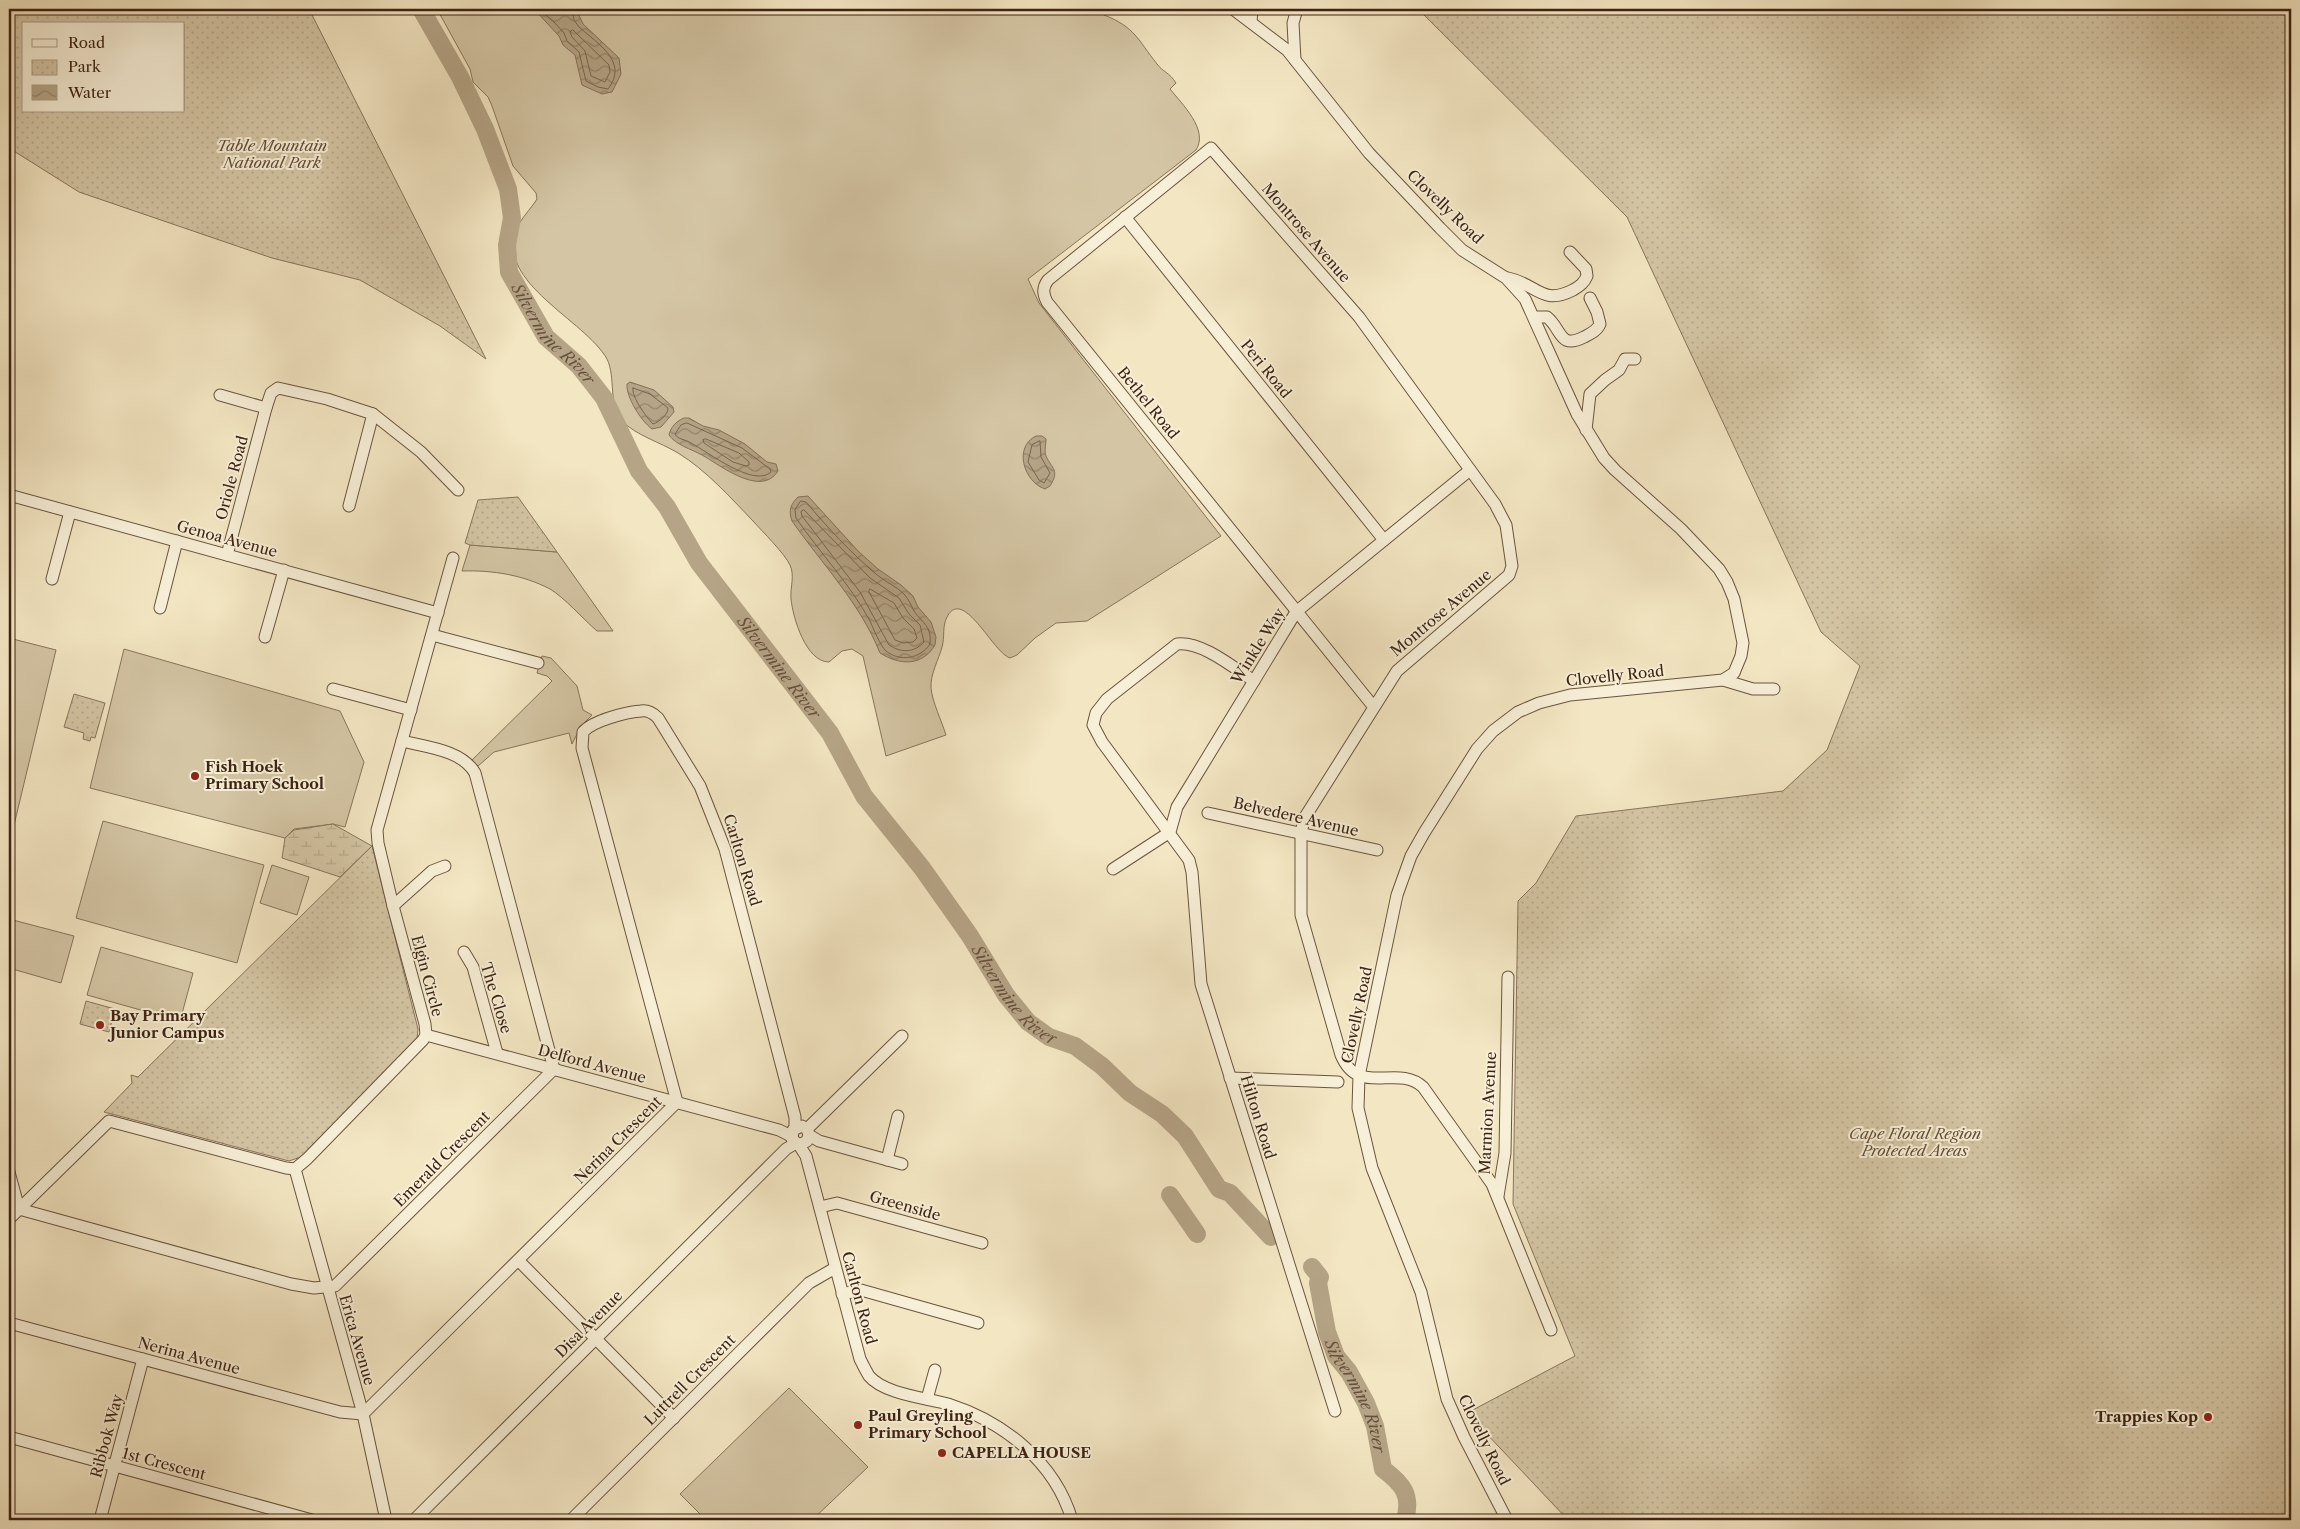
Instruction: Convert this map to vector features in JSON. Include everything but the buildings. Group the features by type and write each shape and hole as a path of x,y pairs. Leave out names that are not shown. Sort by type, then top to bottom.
{"street":[{"name":"Clovelly Road","path":"1232,9 1274,38 1295,60 1368,153 1462,250 1506,278 1525,299 1586,430 1615,470 1681,529 1719,569 1734,599 1742,643 1741,656 1734,673 1723,680 1570,695 1539,703 1518,712 1503,722 1483,741 1411,856 1396,901 1359,1076 1358,1108 1370,1162 1422,1292 1447,1399 1464,1437 1508,1520"},
{"path":"1252,9 1252,22"},
{"path":"1295,60 1293,23 1297,9"},
{"name":"Bethel Road","path":"1211,148 1048,280 1044,288 1044,294 1047,302 1373,706"},
{"name":"Montrose Avenue","path":"1211,148 1359,317 1505,520 1512,570 1505,579 1402,664 1373,706 1304,817 1301,832 1302,921 1341,1055 1348,1068 1359,1076"},
{"name":"Peri Road","path":"1125,218 1384,540"},
{"path":"1506,278 1517,280 1552,297 1564,295 1579,287 1587,276 1586,269 1570,252"},
{"path":"1535,317 1547,317 1562,337 1567,341 1574,342 1592,333 1600,324 1600,319 1590,298"},
{"path":"1586,430 1590,394 1604,380 1619,370 1625,359 1635,359"},
{"name":"Oriole Road","path":"227,555 271,393 278,388 373,414"},
{"path":"220,395 266,408"},
{"path":"349,506 373,414 421,452 458,490"},
{"name":"Winkle Way","path":"1170,832 1177,807 1296,612 1470,470"},
{"name":"Genoa Avenue","path":"9,495 438,612"},
{"path":"52,579 70,512"},
{"path":"160,608 177,541"},
{"name":"Elgin Circle","path":"294,1169 303,1164 414,1051 426,1034 393,906 378,843 377,830 453,558"},
{"path":"265,637 284,570"},
{"path":"432,635 538,663"},
{"name":"Hilton Road","path":"1254,680 1197,646 1185,643 1177,644 1108,699 1096,713 1093,725 1096,734 1184,852 1192,872 1200,980 1335,1411"},
{"path":"1723,680 1753,689 1774,689"},
{"path":"333,689 410,710"},
{"name":"Carlton Road","path":"582,748 583,732 592,724 641,711 651,712 658,718 706,798 728,858 842,1294 860,1359 870,1377 888,1388 949,1405 979,1416 1004,1430 1027,1448 1046,1469 1061,1492 1072,1520"},
{"path":"402,741 458,756 475,773 554,1069"},
{"name":"Nerina Crescent","path":"362,1414 676,1102 582,748"},
{"name":"Belvedere Avenue","path":"1208,813 1378,850"},
{"path":"1114,868 1170,832"},
{"path":"393,906 432,870 446,866"},
{"name":"The Close","path":"464,952 472,968 497,1053"},
{"name":"Marmion Avenue","path":"1508,977 1505,1154 1498,1196 1550,1330"},
{"name":"Delford Avenue","path":"426,1034 902,1164"},
{"name":"Disa Avenue","path":"414,1520 902,1036"},
{"name":"Emerald Crescent","path":"326,1288 336,1286 554,1069"},
{"path":"1359,1076 1407,1079 1419,1084 1491,1182 1498,1196"},
{"path":"1230,1078 1338,1082"},
{"path":"887,1160 898,1116"},
{"path":"9,1219 108,1121 294,1169"},
{"name":"Erica Avenue","path":"294,1169 362,1414 386,1520"},
{"path":"9,1172 19,1209"},
{"name":"Greenside","path":"820,1207 837,1203 982,1243"},
{"path":"19,1209 306,1288 326,1288"},
{"path":"518,1261 674,1418"},
{"name":"Luttrell Crescent","path":"571,1520 809,1282 835,1268"},
{"path":"842,1294 861,1290 978,1323"},
{"name":"Nerina Avenue","path":"9,1322 340,1412 362,1414"},
{"name":"Ribbok Way","path":"100,1520 143,1359"},
{"path":"927,1399 935,1370"},
{"name":"1st Crescent","path":"9,1437 312,1520"}],"green space":[{"name":"Table Mountain National Park","path":"9,9 309,9 486,359 440,326 360,280 272,258 79,192 9,148"},
{"path":"437,9 1105,9 1104,15 1129,29 1159,67 1176,83 1170,89 1197,126 1199,142 1196,150 1028,279 1039,303 1221,536 1087,621 1056,623 1035,638 1017,655 1010,658 1003,654 969,615 961,610 954,610 945,620 942,647 931,683 933,699 946,735 886,756 863,656 852,649 842,651 829,662 821,660 814,655 807,647 798,627 791,599 791,569 783,555 736,503 698,468 678,453 635,431 622,421 613,400 610,366 607,359 596,344 530,284 519,267 513,249 516,230 537,199 536,193 513,166 488,97 473,82 470,69"},
{"name":"Cape Floral Region Protected Areas","path":"1418,9 2291,9 2291,1520 1568,1520 1467,1413 1575,1356 1513,1204 1518,901 1536,883 1576,816 1783,791 1827,750 1860,666 1821,632 1627,217"},
{"path":"518,497 557,552 470,545 465,543 478,500"},
{"path":"470,545 557,552 613,631 597,631 562,598 540,584 507,574 485,571 462,571"},
{"path":"9,638 56,650 9,846"},
{"path":"124,649 340,711 364,762 345,827 333,824 294,829 285,838 90,788"},
{"path":"542,656 551,658 577,686 583,710 592,715 581,726 572,744 569,733 494,752 478,766 472,760 552,681 547,676 537,673"},
{"path":"74,694 105,703 95,738 91,737 90,741 83,739 84,733 64,727"},
{"path":"103,821 264,865 237,963 76,918"},
{"path":"333,824 372,846 340,877 282,858 285,838 294,830"},
{"path":"372,846 418,1029 417,1039 301,1157 289,1161 104,1112 132,1083 131,1075 138,1077"},
{"path":"272,865 309,877 297,915 260,903"},
{"path":"9,919 74,936 61,983 9,968"},
{"path":"101,947 193,973 180,1021 87,995"},
{"path":"86,1001 115,1009 109,1032 80,1024"},
{"path":"789,1388 868,1467 812,1520 706,1520 680,1494"}],"water":[{"path":"534,9 576,9 583,24 619,58 621,74 612,92 602,94 582,85 575,55 563,45 559,36"},
{"path":"630,382 654,390 673,407 674,412 661,427 652,429 639,415 627,389 627,384"},
{"path":"684,418 689,418 703,426 719,430 745,444 767,462 776,464 778,471 771,478 761,481 740,477 729,472 680,444 669,435 675,424"},
{"path":"1036,436 1042,436 1046,439 1045,454 1055,473 1050,486 1045,489 1032,479 1024,464 1025,448 1029,441"},
{"path":"808,496 858,551 913,596 918,607 931,622 936,637 935,645 924,657 910,662 902,662 880,653 862,617 840,584 792,521 790,510 794,502 798,497"}],"waterway":[{"name":"Silvermine River","path":"421,9 460,77 485,129 508,189 512,218 507,245 509,272 546,337 579,366 604,398 639,471 667,507 699,563 830,733 864,796 922,868 970,936 1006,995 1028,1022 1049,1037 1075,1046 1102,1066 1130,1093 1162,1114 1185,1136 1219,1189 1230,1193 1271,1237"},
{"path":"1170,1195 1197,1234"},
{"name":"Silvermine River","path":"1312,1267 1320,1277 1318,1283 1327,1332 1336,1356 1349,1372 1366,1403 1375,1426 1383,1469 1401,1485 1404,1491 1407,1504 1405,1520"}],"place":[{"name":"Fish Hoek Primary School","path":"195,776"},
{"name":"Bay Primary Junior Campus","path":"100,1025"},
{"name":"Trappies Kop","path":"2208,1417"},
{"name":"Paul Greyling Primary School","path":"858,1425"},
{"name":"CAPELLA HOUSE","path":"942,1453"}]}
